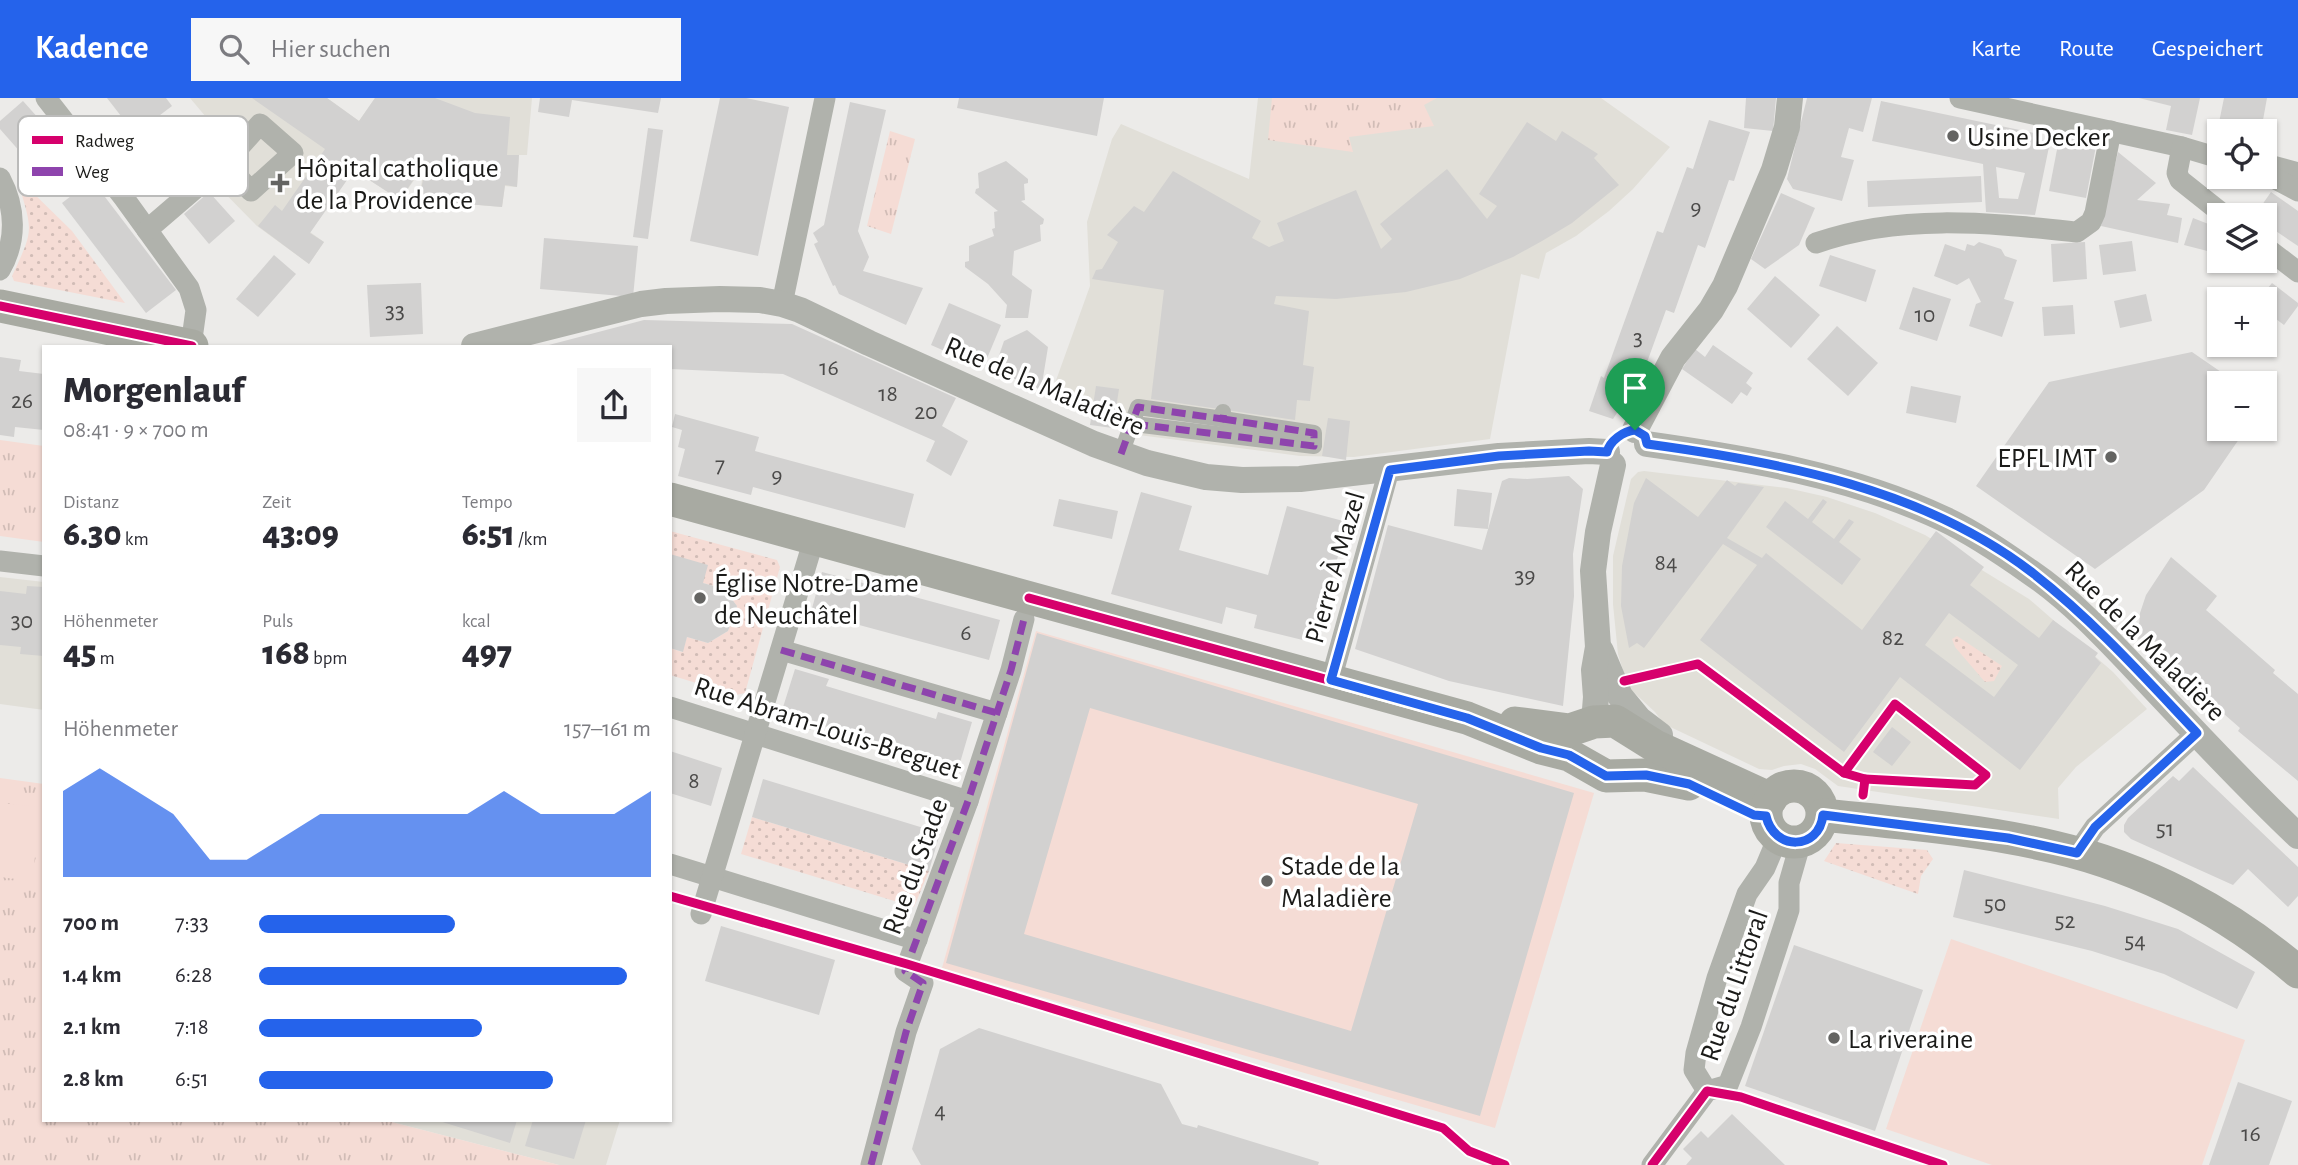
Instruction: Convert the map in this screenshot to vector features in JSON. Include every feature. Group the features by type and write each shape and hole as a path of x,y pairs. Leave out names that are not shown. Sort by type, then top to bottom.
{"main road":[{"path":"0,306 187,345"},
{"path":"672,500 1467,718 1541,748 1569,755 1606,776 1646,775 1682,770"},
{"path":"1467,718 1570,730 1594,722 1615,721 1682,770 1754,815 1780,816 1815,834 1823,815 1818,799 1800,786 1780,816"},
{"path":"1823,815 2008,838 2077,853 2167,887 2201,904 2262,944 2298,972"}],"street":[{"path":"46,98 60,116"},
{"path":"782,304 825,98"},
{"path":"1594,722 1594,670 1598,646 1593,571 1610,444 1629,431 1641,437 1673,358 1711,310 1725,286 1774,170 1787,127 1790,98"},
{"path":"1960,98 2207,154"},
{"path":"1816,243 1860,229 1927,223 1972,222 2077,232 2091,222 2095,213 2111,131"},
{"path":"2182,147 2177,173 2180,180 2209,203"},
{"path":"2277,167 2298,173"},
{"path":"0,178 10,205 13,227 9,250 0,270"},
{"path":"2277,179 2298,191"},
{"path":"122,196 189,288 195,302 196,320 192,345"},
{"path":"147,229 186,196"},
{"path":"2277,256 2298,271"},
{"name":"Rue de la Maladière","path":"478,345 666,300 760,300 800,310 881,349 1121,454 1206,477 1242,480 1300,479 1499,456 1589,451 1610,458"},
{"path":"1121,454 1138,407 1223,414 1314,433 1314,446 1134,424"},
{"name":"Rue de la Maladière","path":"1641,437 1851,485 1945,519 2032,572 2066,600 2298,836"},
{"name":"Pierre À Mazel","path":"1331,680 1390,470"},
{"path":"701,915 814,539"},
{"path":"0,561 42,566"},
{"name":"Rue du Stade","path":"871,1165 906,1032 923,982 905,971 968,802 1024,619"},
{"path":"1598,646 1620,696 1639,719 1661,737 1725,768 1757,781 1766,781 1780,816"},
{"path":"780,650 997,713"},
{"name":"Rue Abram-Louis-Breguet","path":"672,708 968,802"},
{"path":"2077,853 2095,827 2197,733"},
{"path":"1682,770 1725,768"},
{"name":"Rue du Littoral","path":"1707,1091 1694,1070 1696,1053 1717,978 1747,894 1765,868 1780,816"},
{"name":"Rue du Littoral","path":"1652,1165 1707,1091 1728,1085 1737,1065 1789,910 1789,883 1780,816"},
{"path":"672,865 917,940"}],"shaded area":[{"name":"Hôpital catholique de la Providence","path":"190,98 327,98 359,121 375,98 532,98 527,155 519,155 517,187 505,186 502,207 419,200 422,180 417,176 400,200 354,170 310,232 324,242 309,264 257,226 228,196 248,196 248,116 205,116"},
{"path":"1258,98 1601,98 1670,147 1633,189 1609,211 1576,236 1546,253 1539,279 1521,274 1490,439 1354,457 1300,456 1131,434 1050,397 1090,286 1087,222 1112,139 1121,124 1249,179"},
{"path":"1638,472 1787,488 1827,497 1875,513 1925,535 2029,599 2113,672 2147,709 2076,767 2058,788 2059,819 1838,786 1815,769 1801,764 1772,770 1759,769 1664,724 1628,687 1618,654 1613,604 1613,556 1631,479"},
{"path":"0,577 42,582 42,710 0,704"},
{"path":"392,1122 619,1122 606,1165 559,1165"}],"green space":[{"path":"1272,98 1437,98 1424,105 1434,126 1349,137 1353,152 1268,140"},
{"path":"890,131 915,139 891,234 867,226"},
{"path":"22,196 36,196 72,231 125,303 14,281 12,276 28,239"},
{"path":"0,440 42,446 42,542 0,536"},
{"path":"672,532 777,560 780,567 745,693 736,695 672,676 672,649 682,652 687,637 708,643 728,631 737,606 724,589 703,583 672,556"},
{"name":"Stade de la Maladière","path":"1036,631 1594,793 1495,1128 942,968"},
{"path":"1957,636 2002,666 1994,681 1985,682 1955,647 1952,639"},
{"path":"0,778 42,784 42,1122 392,1122 559,1165 0,1165"},
{"path":"0,803 41,807 32,881 0,877"},
{"path":"752,817 929,871 914,907 741,854"},
{"path":"1836,843 1927,850 1933,859 1921,876 1918,894 1824,861"},
{"path":"1951,939 2245,1040 2202,1165 1992,1165 1886,1129"}],"building":[{"path":"107,98 166,98 172,106 159,116 121,116"},
{"name":"Hôpital catholique de la Providence","path":"252,98 327,98 359,121 375,98 435,98 475,113 510,117 507,155 519,155 517,187 505,185 502,207 419,200 423,180 416,176 400,200 354,170 310,233 324,242 309,264 258,226 275,205 282,211 325,149"},
{"path":"540,98 661,98 658,113 572,100 569,117 538,112"},
{"path":"720,98 746,98 789,107 758,256 690,241"},
{"path":"959,98 1104,98 1097,136 957,108"},
{"path":"1746,98 1776,98 1773,131 1744,128"},
{"path":"1807,98 1872,98 1863,132 1849,128 1841,157 1854,160 1842,201 1793,189 1787,179"},
{"path":"2139,98 2200,98 2192,135 2166,130 2171,106"},
{"path":"2224,98 2267,98 2263,119 2220,119"},
{"path":"23,101 36,116 18,116 18,149 0,129 0,121"},
{"name":"Usine Decker","path":"1881,101 2034,133 2033,138 2050,142 2035,215 1986,212 1983,164 1872,141","holes":["1996,167 2025,173 2018,199 1999,198"]},
{"path":"850,102 886,110 858,231 869,257 863,271 923,288 906,325 839,294 814,244 818,242 813,233 824,225"},
{"path":"1709,120 1750,132 1734,181 1729,180 1705,248 1698,245 1674,313 1666,310 1646,365 1630,393 1613,419 1589,411 1601,376 1604,378 1657,231 1663,233 1687,167 1693,169"},
{"path":"1527,122 1556,141 1562,131 1598,154 1594,158 1619,185 1572,223 1542,241 1513,257 1460,279 1406,292 1336,299 1276,296 1274,304 1309,311 1303,365 1314,367 1310,401 1297,400 1295,420 1151,399 1164,290 1092,279 1096,270 1102,269 1118,242 1107,235 1134,206 1144,212 1173,171 1261,221 1252,238 1269,247 1284,241 1277,223 1356,190 1381,249 1392,239 1380,224 1447,169 1487,219 1497,206 1479,194"},
{"path":"648,128 663,130 648,239 633,237"},
{"path":"2060,134 2097,141 2086,198 2049,191"},
{"path":"2118,152 2156,183 2137,200 2170,204 2167,215 2182,218 2178,243 2101,226"},
{"path":"1006,161 1028,179 1028,183 1024,184 1025,200 1021,201 1044,219 1040,225 1041,241 1014,251 1012,275 1032,290 1028,318 1005,318 1007,305 988,284 965,267 965,262 969,261 969,246 994,236 994,212 998,211 975,193 979,188 978,173"},
{"path":"1981,176 1982,202 1868,207 1867,181"},
{"path":"2271,192 2298,211 2298,246 2277,232 2277,203 2263,203"},
{"path":"1781,193 1815,208 1799,245 1765,269 1751,259"},
{"path":"71,196 104,196 176,290 146,313 62,203"},
{"path":"204,196 213,196 235,221 209,244 184,214"},
{"path":"2193,218 2207,223 2207,251 2184,245"},
{"path":"544,238 638,246 633,297 540,289"},
{"path":"2132,241 2136,271 2103,275 2099,245"},
{"path":"1979,242 2001,249 2005,256 2017,260 2004,299 2014,302 2002,337 1969,326 1976,304 1981,302 1969,278 1957,285 1934,276 1945,244 1965,251 1967,244 1974,246"},
{"path":"2085,242 2087,279 2053,282 2051,244"},
{"path":"274,255 296,274 258,317 236,299"},
{"path":"1830,255 1876,270 1866,302 1819,286"},
{"path":"1775,276 1820,315 1791,348 1747,309"},
{"path":"421,283 423,334 370,337 367,285"},
{"path":"2272,283 2298,303 2284,325 2277,320 2277,287 2269,287"},
{"path":"1913,287 1951,299 1937,341 1899,329"},
{"path":"2146,294 2152,321 2120,328 2114,301"},
{"path":"949,303 1001,325 983,368 931,345"},
{"path":"2073,305 2075,334 2044,336 2042,307"},
{"path":"644,320 792,324 956,398 942,426 968,441 951,476 926,461 935,441 783,374 672,369 672,345 549,345"},
{"path":"1837,326 1878,363 1848,396 1807,359"},
{"path":"1027,330 1048,347 1041,390 994,370 1004,341"},
{"path":"1713,345 1753,373 1746,383 1752,388 1747,396 1741,392 1732,404 1682,369 1695,349 1705,357"},
{"name":"EPFL IMT","path":"2192,352 2220,371 2207,371 2207,441 2238,441 2204,490 2095,569 1976,486 2049,382"},
{"path":"0,357 21,360 19,371 42,374 42,430 15,427 14,437 0,435"},
{"path":"1096,386 1119,389 1113,428 1090,425"},
{"path":"1911,386 1961,396 1956,423 1906,413"},
{"path":"675,414 759,437 755,451 914,494 905,528 753,487 751,495 678,476 685,449 678,447 682,430 672,427"},
{"path":"1328,418 1350,421 1346,460 1322,456"},
{"path":"1569,476 1583,489 1573,554 1574,596 1563,706 1449,681 1355,649 1388,525 1482,550 1502,481 1509,478"},
{"path":"1646,478 1698,517 1727,480 1735,486 1738,483 1764,487 1727,538 1762,558 1766,553 1862,630 1936,531 1984,567 1970,585 2039,638 2053,620 2098,653 2095,657 2101,663 2020,770 1900,677 1844,752 1700,640 1757,565 1723,544 1644,648 1637,643 1629,648 1621,606 1622,566 1634,503","holes":["1949,613 2018,665 1994,697 1925,645"]},
{"path":"1457,489 1492,493 1488,529 1454,526"},
{"path":"1141,492 1192,506 1179,550 1268,575 1287,506 1347,522 1315,643 1254,628 1257,615 1226,607 1222,624 1111,594"},
{"path":"1059,499 1118,511 1112,539 1053,526"},
{"path":"1823,499 1827,502 1812,522 1834,539 1849,519 1854,522 1839,542 1861,559 1842,585 1766,527 1785,501 1808,519"},
{"name":"Église Notre-Dame de Neuchâtel","path":"672,555 708,565 703,583 724,589 737,606 728,631 708,643 687,637 683,652 672,649"},
{"path":"2171,557 2217,596 2206,610 2275,670 2273,673 2298,694 2298,781 2238,731 2240,728 2138,639 2140,613 2146,595"},
{"path":"822,572 1000,620 989,660 811,612"},
{"path":"27,586 42,587 42,656 20,654 21,647 0,645 0,591 26,594"},
{"path":"1037,633 1574,793 1480,1116 946,963","holes":["1090,708 1418,804 1351,1031 1024,934"]},
{"path":"795,669 829,679 826,686 936,719 938,712 972,722 957,773 928,764 930,758 813,723 811,730 779,720"},
{"path":"1892,727 1911,742 1892,766 1873,752"},
{"path":"672,752 722,768 711,806 672,794"},
{"path":"2193,767 2298,867 2298,896 2288,907 2248,869 2233,885 2131,839 2124,832 2128,818 2173,776 2179,781"},
{"path":"763,779 940,833 929,871 752,817"},
{"path":"1964,870 2105,906 2178,929 2255,972 2237,1009 2164,974 2092,951 1953,917"},
{"path":"721,926 835,960 819,1015 705,981"},
{"name":"La riveraine","path":"1794,945 1923,990 1875,1131 1745,1086"},
{"path":"979,1028 1161,1084 1182,1124 1197,1128 1198,1125 1319,1162 1318,1165 921,1165 912,1149 940,1049"},
{"path":"2238,1082 2292,1101 2269,1165 2209,1165"},
{"path":"1732,1114 1785,1165 1686,1165 1692,1158 1683,1149 1701,1131 1708,1138"},
{"path":"442,1122 516,1122 510,1143"},
{"path":"532,1122 585,1122 574,1159 525,1146"}],"marked path":[{"path":"1121,454 1138,407 1223,419 1224,409"},
{"path":"1134,424 1314,446 1314,433 1223,419"},
{"path":"871,1165 906,1032 923,983 905,971 968,801 1011,670 1024,619"},
{"path":"781,650 997,713"}],"cycle path":[{"path":"0,306 187,345"},
{"path":"1029,598 1467,718"},
{"path":"1624,681 1698,664 1844,773 1865,779 1863,795"},
{"path":"1844,773 1895,704 1986,775 1975,785 1865,779"},
{"path":"672,897 907,964 1443,1128 1469,1151 1505,1165"},
{"path":"1652,1165 1707,1091 1741,1097 1943,1165"}],"place":[{"name":"Usine Decker","path":"1953,136"},
{"name":"Hôpital catholique de la Providence","path":"280,183"},
{"name":"EPFL IMT","path":"2111,457"},
{"name":"Église Notre-Dame de Neuchâtel","path":"700,598"},
{"name":"Stade de la Maladière","path":"1267,881"},
{"name":"La riveraine","path":"1834,1038"}],"route":[{"path":"1635,430 1645,436 1647,444 1740,458 1851,485 1945,519 1971,533 2032,572 2066,600 2197,733 2095,827 2077,853 2008,838 1823,815 1819,828 1809,839 1788,842 1772,831 1766,816 1754,815 1689,784 1646,775 1606,776 1569,755 1541,748 1467,718 1331,680 1390,470 1499,456 1607,452 1610,444 1635,430"}]}
